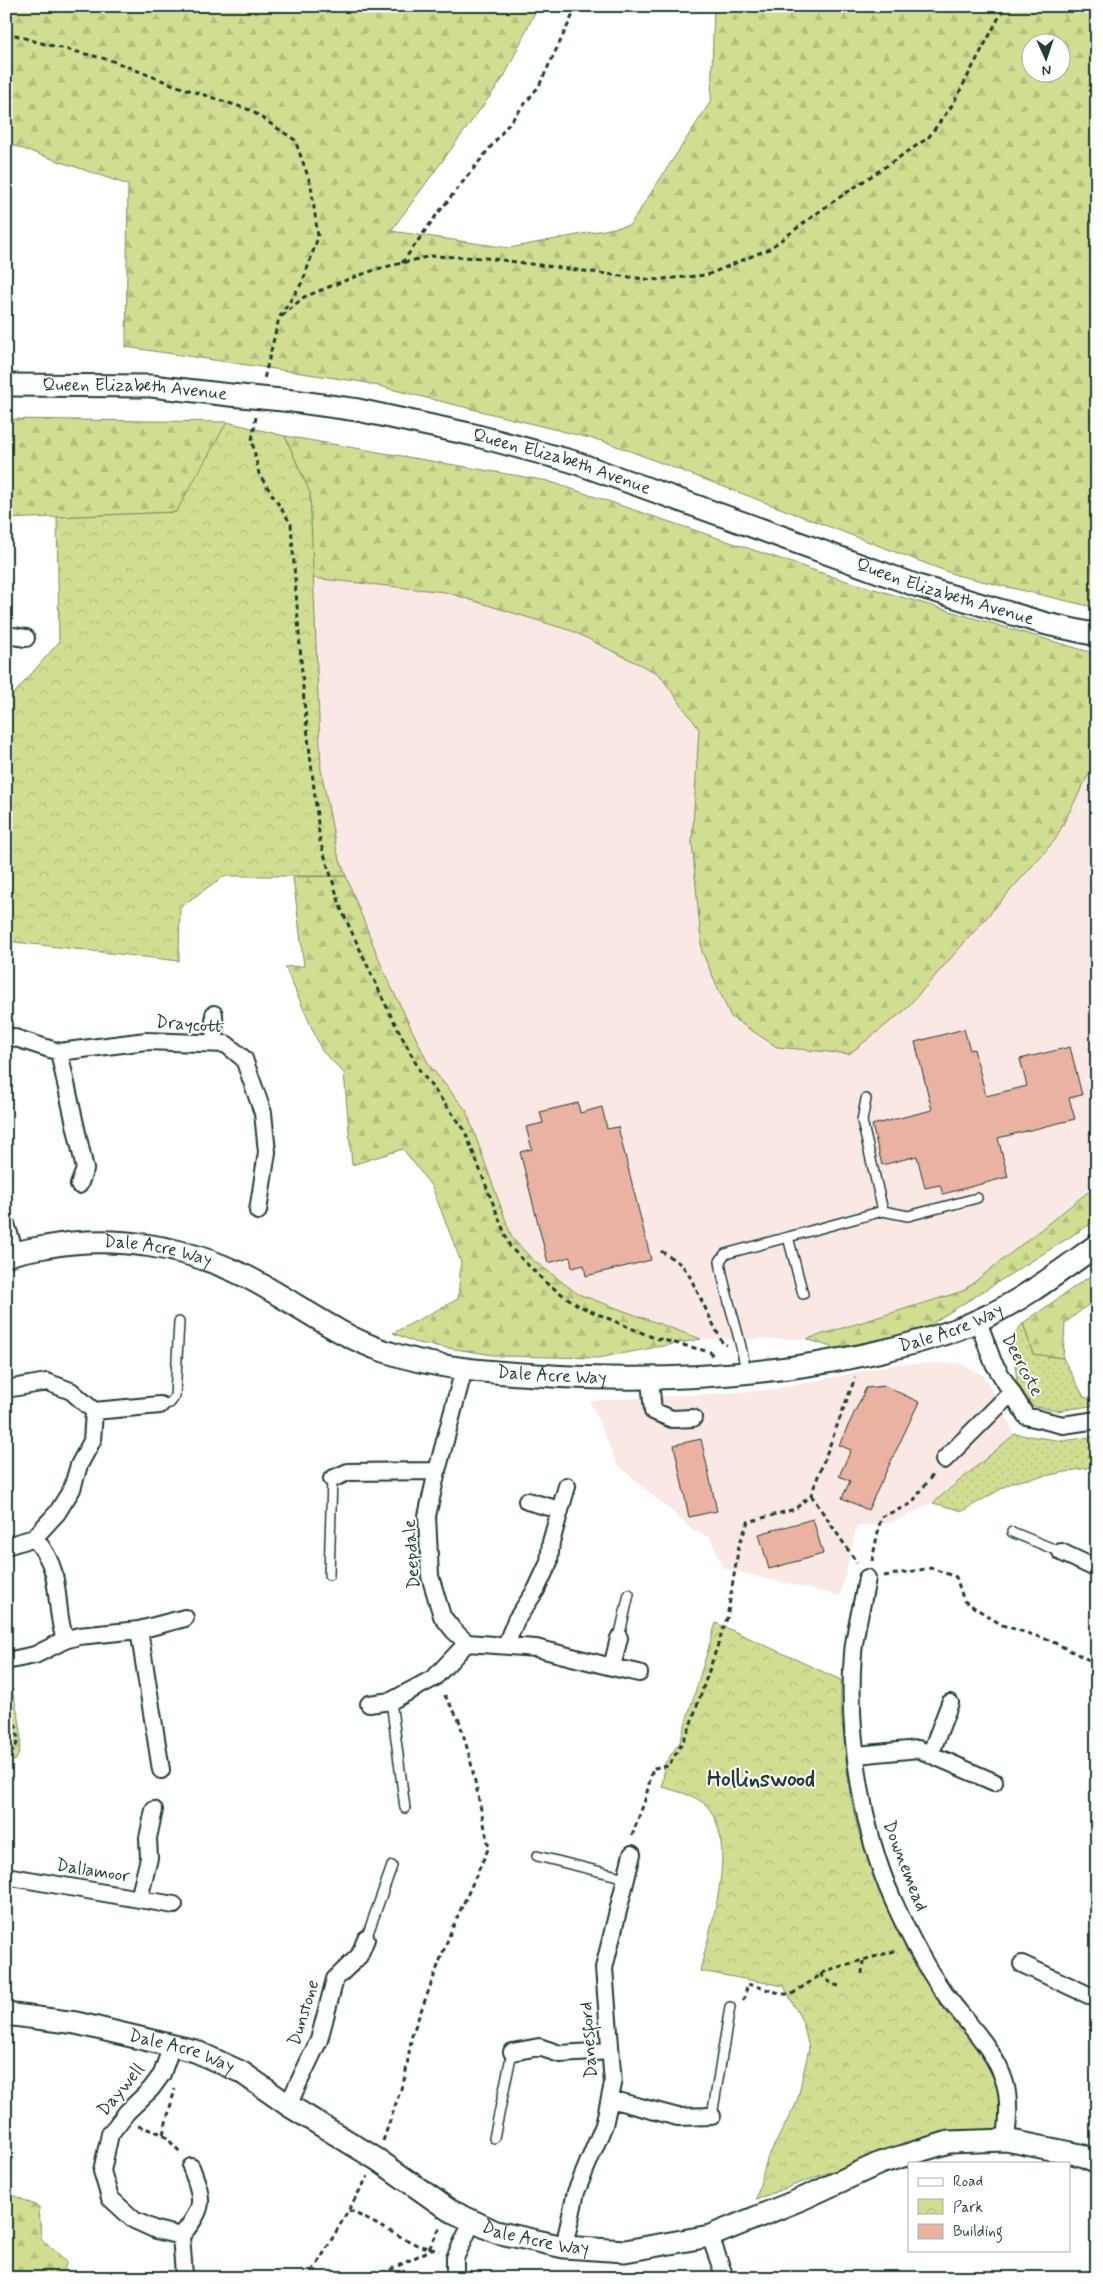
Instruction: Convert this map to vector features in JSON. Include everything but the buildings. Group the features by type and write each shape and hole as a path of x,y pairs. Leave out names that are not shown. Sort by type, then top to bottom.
{"street":[{"name":"Queen Elizabeth Avenue","path":"6,385 151,386 293,401 358,410 474,435 571,461 918,586 1048,624 1097,635"},
{"path":"6,635 26,638"},
{"path":"214,1014 215,1044"},
{"name":"Draycott","path":"6,1036 59,1052 146,1041 226,1044 244,1059 263,1113 268,1152 258,1211"},
{"path":"59,1052 85,1169 79,1185"},
{"path":"6,1224 11,1254"},
{"name":"Dale Acre Way","path":"11,1254 63,1244 109,1240 157,1246 198,1257 247,1277 348,1338 386,1352 464,1369 594,1379 650,1380 739,1374 856,1356 916,1342 978,1321 1029,1295 1097,1245"},
{"name":"Deercote","path":"978,1321 994,1362 1026,1416 1063,1425 1097,1420"},
{"name":"Deepdale","path":"464,1369 427,1516 430,1576 442,1616 467,1642"},
{"path":"650,1380 653,1411 672,1419 693,1418"},
{"path":"6,1389 47,1382 70,1391 94,1411 160,1405"},
{"path":"944,1460 1011,1393"},
{"path":"6,1546 34,1538 57,1513 72,1489 79,1465 92,1441 94,1411"},
{"path":"332,1480 348,1472 437,1471"},
{"path":"506,1645 516,1620 542,1578 548,1562 551,1542 567,1486"},
{"path":"527,1501 560,1510"},
{"path":"34,1538 47,1555 55,1572 59,1620 65,1640"},
{"path":"1061,1552 1097,1569"},
{"name":"Downemead","path":"867,1578 853,1652 853,1714 860,1791 868,1831 893,1900 914,1942 939,1986 976,2032 1006,2084 1008,2118 1006,2140"},
{"path":"6,1660 35,1655 65,1640 139,1630 185,1618"},
{"path":"139,1630 161,1770"},
{"path":"612,1667 619,1638"},
{"path":"369,1704 391,1701 434,1678 467,1642 536,1648 639,1673"},
{"path":"930,1755 950,1703"},
{"path":"856,1755 918,1749 994,1782"},
{"path":"139,1899 149,1858 148,1838 154,1810"},
{"name":"Danesford","path":"564,2247 576,2192 604,2125 613,2084 604,1968 632,1854"},
{"name":"Dallamoor","path":"6,1876 174,1905"},
{"name":"Dunstone","path":"288,2105 319,2040 335,1979 359,1956 366,1939"},
{"path":"1022,1964 1097,1999"},
{"name":"Dale Acre Way","path":"6,2014 76,2023 172,2044 195,2051 241,2072 288,2105 378,2160 449,2210 472,2222 525,2240 564,2247 625,2251 710,2236 804,2198 880,2163 949,2142 1006,2140 1081,2155 1097,2162"},
{"name":"Daywell","path":"172,2044 162,2074 110,2134 102,2171 110,2198 134,2220 156,2230 181,2236"},
{"path":"512,2052 539,2047 560,2054 610,2051"},
{"path":"610,2099 678,2117 712,2116"},
{"path":"184,2275 181,2236 196,2217 201,2203 200,2191 191,2167"},
{"path":"455,2278 455,2258 472,2222"},
{"path":"710,2236 725,2278"}],"lane":[{"path":"866,1099 862,1121 883,1211"},
{"path":"739,1374 742,1347 722,1275 720,1261 725,1254 883,1211 908,1216 977,1198"},
{"path":"788,1236 804,1294"},
{"path":"160,1405 170,1402 175,1396 179,1322"},
{"path":"329,1575 332,1480"},
{"path":"1012,1532 1061,1552"},
{"path":"619,1638 629,1594"},
{"path":"391,1701 405,1808"},
{"path":"537,1856 626,1878"},
{"path":"366,1939 392,1866"},
{"path":"712,2116 730,2006"},
{"path":"494,2138 512,2052"}],"path":[{"path":"402,263 434,218 539,86 577,6"},
{"path":"279,318 304,297 377,269 431,256 486,258 652,280 708,275 769,249 828,204 928,138 953,104 1005,6"},
{"path":"6,32 37,42 110,60 174,85 250,110 295,140 311,185 318,237 303,281 279,318 263,382"},
{"path":"258,411 252,440 259,474 291,524 304,701 320,841 342,911 390,1014 420,1071 464,1129 510,1247 546,1283 579,1306 652,1337 710,1352 739,1374"},
{"path":"660,1251 682,1264 689,1274 723,1344 742,1347"},
{"path":"632,1854 632,1834 645,1800 653,1768 669,1766 688,1732 702,1692 727,1618 739,1544 748,1522 795,1509 811,1495 855,1382 856,1356"},
{"path":"867,1578 877,1546 880,1517 910,1504 944,1460"},
{"path":"811,1495 867,1578"},
{"path":"867,1578 931,1568 956,1577 964,1601 1002,1625 1049,1640 1097,1664"},
{"path":"306,2278 317,2265 378,2160 390,2116 405,2077 412,2035 451,1931 489,1847 470,1758 459,1720 434,1678"},
{"path":"6,1710 10,1711 14,1718 17,1738 16,1748 12,1754 6,1755"},
{"path":"730,2006 742,2004 748,1984 783,1994 792,1994 820,1974 840,1965 863,1961 914,1942"},
{"path":"862,1974 863,1961"},
{"path":"820,1974 832,1984 839,1986"},
{"path":"162,2074 175,2088 163,2134"},
{"path":"121,2120 163,2134 177,2147 191,2167"},
{"path":"349,2210 417,2245 430,2247 455,2258"},
{"path":"374,2278 428,2252 430,2247"}],"shaded area":[{"path":"302,475 1055,840 1097,758 1097,1185 963,1291 807,1339 701,1339 578,1294 527,1256 512,1238 466,1110 429,1065 384,972 337,852 321,770 310,493"},
{"path":"959,1363 984,1376 1015,1434 933,1503 890,1523 857,1526 840,1596 723,1568 710,1537 694,1531 617,1464 590,1401 771,1390 897,1364"}],"green space":[{"path":"6,6 538,6 504,77 391,231 509,248 630,225 711,101 714,6 1097,6 1097,608 956,575 606,442 362,382 126,347 128,185 6,143"},
{"path":"6,419 227,422 284,536 203,511 6,519"},
{"path":"227,422 285,436 310,493 321,770 337,852 346,876 224,876 180,907 179,961 6,941 6,703 59,642 57,517 176,512"},
{"path":"285,436 548,481 840,579 1097,654 1097,758 1055,840 904,1011 849,1054 777,1047 731,1017 702,952 692,842 699,729 659,674 572,631 445,592 312,578 310,493"},
{"path":"346,876 384,972 429,1065 466,1110 512,1238 533,1260 578,1294 701,1339 598,1358 499,1356 417,1343 393,1333 458,1299 461,1262 432,1187 403,1149 352,1165 344,1073 322,1051 285,967 304,966 293,877"},
{"path":"1097,1185 1097,1220 923,1329 839,1350 807,1339 963,1291"},
{"path":"1097,1271 1097,1298 1065,1323 1063,1358 1033,1354 1023,1323"},
{"path":"1023,1323 1033,1354 1063,1358 1084,1397 1097,1401 1097,1405 1057,1411 1032,1406 1017,1382 1012,1337"},
{"path":"1015,1434 1063,1441 1097,1436 1097,1466 1013,1482 963,1511 933,1503"},
{"path":"716,1623 841,1680 841,1713 850,1795 859,1834 887,1899 993,2070 1001,2088 999,2135 885,2152 756,2199 767,2159 797,2102 809,2048 803,2023 784,1986 700,1971 719,1891 722,1849 719,1830 712,1813 703,1802 690,1795 662,1787 665,1763 680,1742"},
{"path":"12,1689 20,1724 21,1742 16,1760 6,1762 6,1690"},
{"path":"6,2192 39,2207 41,2238 67,2262 64,2270 73,2278 6,2278"}],"district":[{"name":"Hollinswood","path":"761,1780"}]}
